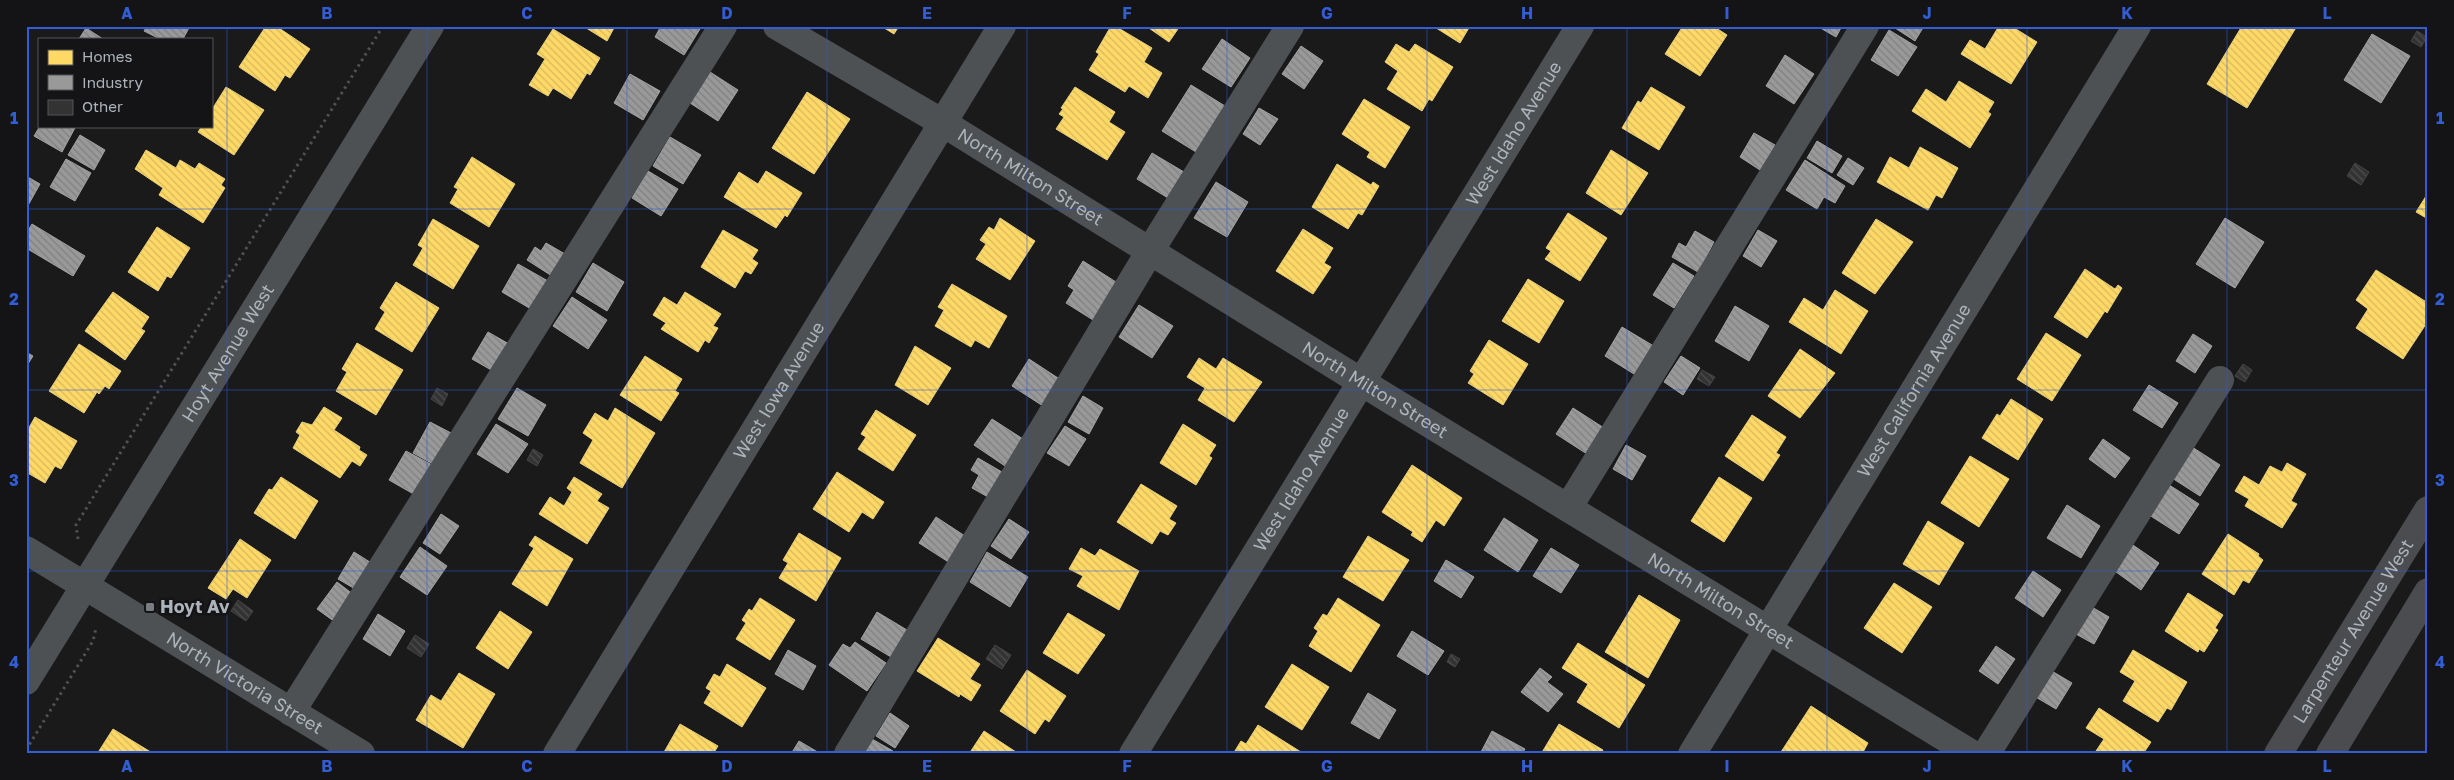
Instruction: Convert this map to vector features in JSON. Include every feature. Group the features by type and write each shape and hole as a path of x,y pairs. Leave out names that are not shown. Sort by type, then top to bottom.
{"main road":[{"name":"Larpenteur Avenue West","path":"2278,754 2428,510"},
{"path":"2330,754 2428,592"}],"street":[{"name":"Hoyt Avenue West","path":"26,680 430,26"},
{"path":"291,712 722,26"},
{"name":"North Milton Street","path":"777,26 943,123 1361,382 1972,754"},
{"name":"West Iowa Avenue","path":"557,754 1002,26"},
{"path":"848,754 1150,251 1290,26"},
{"name":"West Idaho Avenue","path":"1133,754 1580,26"},
{"path":"1568,508 1865,26"},
{"name":"West California Avenue","path":"1692,754 2137,26"},
{"path":"1986,754 2220,380"},
{"name":"North Victoria Street","path":"26,550 362,754"}],"path":[{"path":"78,539 76,525 383,26"},
{"path":"26,750 94,642 96,627"}],"building: Homes":[{"path":"266,26 276,26 310,49 290,78 285,75 275,91 239,67"},
{"path":"583,26 615,26 607,41"},
{"path":"881,26 899,26 894,34"},
{"path":"1111,26 1115,26 1152,48 1144,62 1162,73 1148,98 1129,86 1125,92 1089,70 1099,54 1096,52"},
{"path":"1146,26 1180,26 1169,42"},
{"path":"1433,26 1470,26 1460,43"},
{"path":"1683,26 1713,26 1727,35 1700,76 1665,54"},
{"path":"1999,26 2011,26 2037,42 2011,84 1961,54 1970,40 1985,49"},
{"path":"2242,26 2297,26 2247,108 2207,84"},
{"path":"553,29 600,58 590,75 587,73 571,99 553,88 548,96 529,85 545,59 537,54"},
{"path":"1396,44 1409,52 1415,44 1453,67 1432,101 1429,99 1422,111 1387,89 1398,71 1385,62"},
{"path":"1959,81 1994,102 1988,112 1991,114 1970,148 1912,111 1926,89 1946,102"},
{"path":"226,87 264,110 234,155 198,132 201,128 212,128 212,109"},
{"path":"1075,87 1115,112 1109,122 1125,132 1107,160 1056,129 1064,117 1059,114 1063,109 1061,108"},
{"path":"1651,87 1685,107 1659,150 1622,128 1638,101 1641,103"},
{"path":"807,92 850,119 814,174 772,148"},
{"path":"1364,99 1410,127 1385,168 1367,157 1370,152 1342,134"},
{"path":"1920,147 1958,168 1942,198 1936,195 1928,210 1877,182 1890,157 1909,168"},
{"path":"146,150 176,168 180,160 195,169 199,163 225,179 221,185 225,188 203,223 159,195 163,188 135,169"},
{"path":"1611,150 1648,173 1621,215 1586,193"},
{"path":"472,157 515,184 489,227 450,203 458,189 454,187"},
{"path":"1337,164 1371,185 1373,182 1379,186 1362,215 1358,213 1348,229 1312,207"},
{"path":"766,171 802,193 787,217 785,215 776,228 724,197 739,172 758,184"},
{"path":"2428,193 2428,219 2416,212"},
{"path":"1568,213 1607,238 1580,281 1545,259 1551,251 1546,248"},
{"path":"1000,218 1035,241 1010,280 976,259 986,244 980,240 989,227 994,230"},
{"path":"433,219 479,246 453,289 413,265 423,248 418,245"},
{"path":"1876,219 1913,242 1875,294 1842,273"},
{"path":"157,227 190,248 171,278 167,276 158,291 128,272"},
{"path":"1303,229 1333,248 1324,263 1331,267 1313,294 1276,271"},
{"path":"723,230 758,250 752,259 758,263 751,274 745,271 735,288 701,267"},
{"path":"2085,269 2115,289 2118,285 2122,288 2107,313 2105,311 2087,338 2054,317"},
{"path":"2376,270 2428,303 2428,321 2403,359 2356,328 2368,309 2356,300"},
{"path":"1528,279 1564,301 1539,343 1502,321"},
{"path":"396,282 439,308 412,352 375,329 385,312 380,308"},
{"path":"952,284 1007,316 989,348 975,340 971,347 935,326 944,310 938,307"},
{"path":"1835,290 1868,311 1841,354 1789,322 1804,298 1823,310"},
{"path":"113,292 149,317 141,329 145,331 125,360 85,331"},
{"path":"685,292 721,314 713,326 718,328 709,343 705,340 698,352 661,329 666,323 653,315 664,297 677,305"},
{"path":"2046,333 2081,355 2052,401 2017,379"},
{"path":"1489,340 1528,364 1503,405 1468,383 1474,374 1470,371"},
{"path":"357,343 403,370 376,415 336,391 347,372 342,369"},
{"path":"79,344 121,371 109,389 105,386 99,394 97,392 84,413 49,391"},
{"path":"915,346 951,368 928,405 895,385"},
{"path":"1800,349 1835,373 1800,418 1768,396"},
{"path":"645,356 682,379 675,391 679,393 661,421 620,395"},
{"path":"1199,358 1216,369 1223,358 1262,382 1234,422 1198,400 1205,388 1187,377"},
{"path":"2011,399 2043,419 2018,460 1982,438 1997,414 2000,416"},
{"path":"324,407 342,418 334,430 360,447 359,450 367,455 360,466 352,461 340,478 293,448 300,435 296,432 302,422 312,425"},
{"path":"615,408 655,433 622,488 580,463 593,440 583,433 595,413 608,421"},
{"path":"876,410 916,435 893,471 858,449 866,437 861,434"},
{"path":"1752,415 1786,437 1776,453 1780,455 1763,481 1725,456"},
{"path":"35,417 77,441 61,469 55,466 45,483 26,472 26,433"},
{"path":"1183,424 1216,445 1209,456 1212,458 1196,485 1160,463"},
{"path":"1970,456 2009,479 1979,527 1941,503"},
{"path":"2287,463 2306,474 2291,501 2297,504 2282,528 2245,506 2249,499 2235,491 2244,476 2259,485 2270,466 2282,472"},
{"path":"1412,465 1462,498 1444,526 1436,520 1422,542 1411,535 1413,532 1382,512"},
{"path":"837,472 884,502 873,519 862,512 849,532 813,509"},
{"path":"281,477 318,501 295,539 254,513 269,489 272,490"},
{"path":"574,477 602,494 597,501 609,508 587,544 539,514 550,497 564,506 572,492 567,488"},
{"path":"1719,477 1752,498 1724,542 1691,521"},
{"path":"1141,484 1177,506 1169,519 1176,523 1168,535 1160,531 1152,544 1117,522"},
{"path":"1928,521 1964,543 1939,585 1903,564"},
{"path":"799,533 841,558 816,601 779,578 788,563 783,560"},
{"path":"2228,534 2259,554 2258,556 2263,560 2249,583 2243,580 2234,595 2202,574"},
{"path":"535,536 573,559 547,606 512,584 534,548 529,545"},
{"path":"1368,536 1409,560 1383,601 1343,577"},
{"path":"240,539 271,560 247,598 233,589 226,599 208,588"},
{"path":"1081,548 1095,556 1100,549 1139,571 1119,610 1077,586 1083,576 1069,569"},
{"path":"1894,583 1932,607 1902,653 1864,628"},
{"path":"2188,593 2223,615 2215,628 2218,630 2204,652 2199,649 2198,652 2165,631"},
{"path":"1639,595 1680,620 1648,678 1605,652"},
{"path":"760,598 795,620 770,660 736,639 746,623 742,620 749,609 752,611"},
{"path":"1338,598 1380,625 1351,672 1309,646 1318,631 1314,628 1323,614 1327,616"},
{"path":"500,611 532,632 508,669 476,648"},
{"path":"1068,613 1105,635 1078,674 1043,653"},
{"path":"938,638 980,664 970,679 981,685 971,701 960,694 959,697 917,671"},
{"path":"1578,643 1645,685 1619,728 1577,702 1588,684 1562,668"},
{"path":"2133,650 2187,682 2171,710 2167,708 2158,722 2123,701 2135,681 2120,672"},
{"path":"727,664 766,688 742,727 704,703 711,691 706,688 714,674 720,677"},
{"path":"1292,664 1329,687 1302,730 1265,707"},
{"path":"1027,670 1066,696 1049,722 1045,719 1035,734 1000,711"},
{"path":"459,673 495,694 463,748 416,720 431,695 441,701"},
{"path":"1811,706 1868,743 1862,754 1784,754 1781,752"},
{"path":"2099,708 2151,742 2143,754 2094,754 2104,739 2086,728"},
{"path":"680,724 718,746 713,754 663,754"},
{"path":"1559,724 1603,750 1601,754 1541,754"},
{"path":"1258,725 1301,752 1300,754 1233,754 1241,741 1246,744"},
{"path":"113,729 154,754 97,754"},
{"path":"984,731 1019,754 969,754"}],"building: Industry":[{"path":"147,26 190,26 184,38 158,38 144,31"},
{"path":"661,26 696,26 700,29 684,55 655,37"},
{"path":"1817,26 1842,26 1836,37"},
{"path":"1892,26 1924,26 1915,41"},
{"path":"86,28 101,38 80,38"},
{"path":"1889,30 1917,47 1898,76 1871,60"},
{"path":"2372,34 2410,56 2381,103 2344,80"},
{"path":"1222,39 1250,58 1231,87 1202,69"},
{"path":"1301,46 1323,61 1304,89 1282,74"},
{"path":"1785,55 1814,74 1794,104 1766,86"},
{"path":"710,72 738,90 718,121 690,103"},
{"path":"630,74 660,91 643,120 614,103"},
{"path":"1191,85 1225,106 1196,152 1162,131"},
{"path":"1259,108 1278,119 1260,145 1243,134"},
{"path":"39,128 75,128 62,152 34,136"},
{"path":"1754,133 1775,145 1760,170 1740,157"},
{"path":"80,135 105,150 94,170 68,155"},
{"path":"670,137 701,155 683,184 653,166"},
{"path":"1817,141 1842,156 1832,173 1807,158"},
{"path":"1152,153 1184,172 1168,198 1137,179"},
{"path":"1848,158 1864,168 1853,185 1837,175"},
{"path":"66,159 91,173 75,201 50,187"},
{"path":"1805,160 1845,186 1835,203 1824,197 1817,209 1786,190"},
{"path":"648,171 678,189 661,216 632,198"},
{"path":"26,176 40,184 26,209"},
{"path":"1216,182 1248,202 1227,237 1194,218"},
{"path":"2225,218 2264,242 2235,288 2196,264"},
{"path":"32,224 85,256 73,276 26,248 26,234"},
{"path":"1758,230 1777,241 1761,267 1743,256"},
{"path":"1695,231 1714,242 1698,272 1672,257 1679,243 1686,247"},
{"path":"546,243 565,254 552,276 527,260 535,247 541,251"},
{"path":"1083,261 1116,282 1093,320 1066,303 1074,290 1068,286"},
{"path":"593,263 624,282 607,311 576,292"},
{"path":"1673,263 1694,276 1674,308 1653,295"},
{"path":"518,264 548,281 531,309 502,292"},
{"path":"572,297 607,320 588,349 553,326"},
{"path":"1139,305 1173,326 1152,358 1119,337"},
{"path":"1735,306 1769,326 1749,361 1715,341"},
{"path":"1622,327 1652,345 1634,374 1605,356"},
{"path":"488,332 509,344 493,371 472,359"},
{"path":"2193,334 2212,346 2195,373 2176,361"},
{"path":"26,352 33,356 26,367"},
{"path":"1681,356 1700,368 1683,395 1664,382"},
{"path":"1029,359 1061,380 1043,406 1012,386"},
{"path":"2149,385 2178,403 2162,428 2133,410"},
{"path":"517,388 546,405 528,436 498,419"},
{"path":"1083,396 1103,408 1089,434 1068,422"},
{"path":"1573,408 1604,428 1587,454 1556,434"},
{"path":"992,419 1023,439 1005,466 974,445"},
{"path":"430,422 453,434 435,465 413,453"},
{"path":"496,424 528,444 508,473 477,454"},
{"path":"1065,426 1086,439 1069,466 1047,453"},
{"path":"2103,439 2130,458 2115,478 2089,459"},
{"path":"1626,445 1646,456 1632,480 1613,469"},
{"path":"2192,447 2220,465 2200,496 2172,478"},
{"path":"406,451 434,466 417,496 389,480"},
{"path":"978,458 1002,472 988,497 972,488 979,475 971,470"},
{"path":"2166,483 2199,504 2179,534 2146,513"},
{"path":"2067,505 2100,526 2081,558 2047,538"},
{"path":"441,514 459,526 440,554 423,543"},
{"path":"936,517 965,536 950,563 919,543"},
{"path":"1504,518 1538,540 1518,572 1484,550"},
{"path":"1009,519 1029,532 1011,559 991,546"},
{"path":"2130,543 2159,563 2141,590 2112,569"},
{"path":"420,547 447,566 427,595 400,577"},
{"path":"1551,548 1579,565 1561,593 1533,576"},
{"path":"354,552 373,564 357,590 338,579"},
{"path":"987,552 1028,577 1010,607 970,582"},
{"path":"1446,560 1474,577 1461,598 1434,581"},
{"path":"2033,571 2061,590 2043,617 2015,598"},
{"path":"337,582 354,595 335,622 317,609"},
{"path":"2090,606 2109,617 2094,644 2074,633"},
{"path":"877,612 907,630 891,657 861,639"},
{"path":"378,614 405,631 390,656 363,639"},
{"path":"1412,631 1444,651 1428,675 1397,656"},
{"path":"855,642 886,663 867,691 829,665 843,644 850,648"},
{"path":"1996,646 2015,659 1998,684 1979,671"},
{"path":"788,650 816,666 803,690 775,674"},
{"path":"1540,668 1552,677 1547,682 1563,694 1548,712 1521,692"},
{"path":"2050,670 2072,683 2056,709 2034,696"},
{"path":"1368,693 1396,710 1379,739 1351,723"},
{"path":"890,713 909,726 895,748 876,736"},
{"path":"1492,731 1525,749 1522,754 1480,754"},
{"path":"872,739 893,751 892,754 864,754"},
{"path":"799,741 821,754 791,754"}],"building: Other":[{"path":"2417,31 2427,37 2421,47 2411,41"},
{"path":"2355,163 2369,172 2361,185 2347,176"},
{"path":"2243,364 2252,370 2245,382 2235,376"},
{"path":"1702,370 1715,377 1709,386 1697,379"},
{"path":"437,388 448,394 442,406 431,399"},
{"path":"533,449 543,455 537,466 527,460"},
{"path":"238,600 253,611 246,621 231,611"},
{"path":"415,635 429,644 421,657 407,648"},
{"path":"995,645 1011,655 1002,669 986,659"},
{"path":"1451,654 1460,659 1455,667 1447,662"}],"place":[{"name":"Hoyt Av","path":"150,607"}]}
